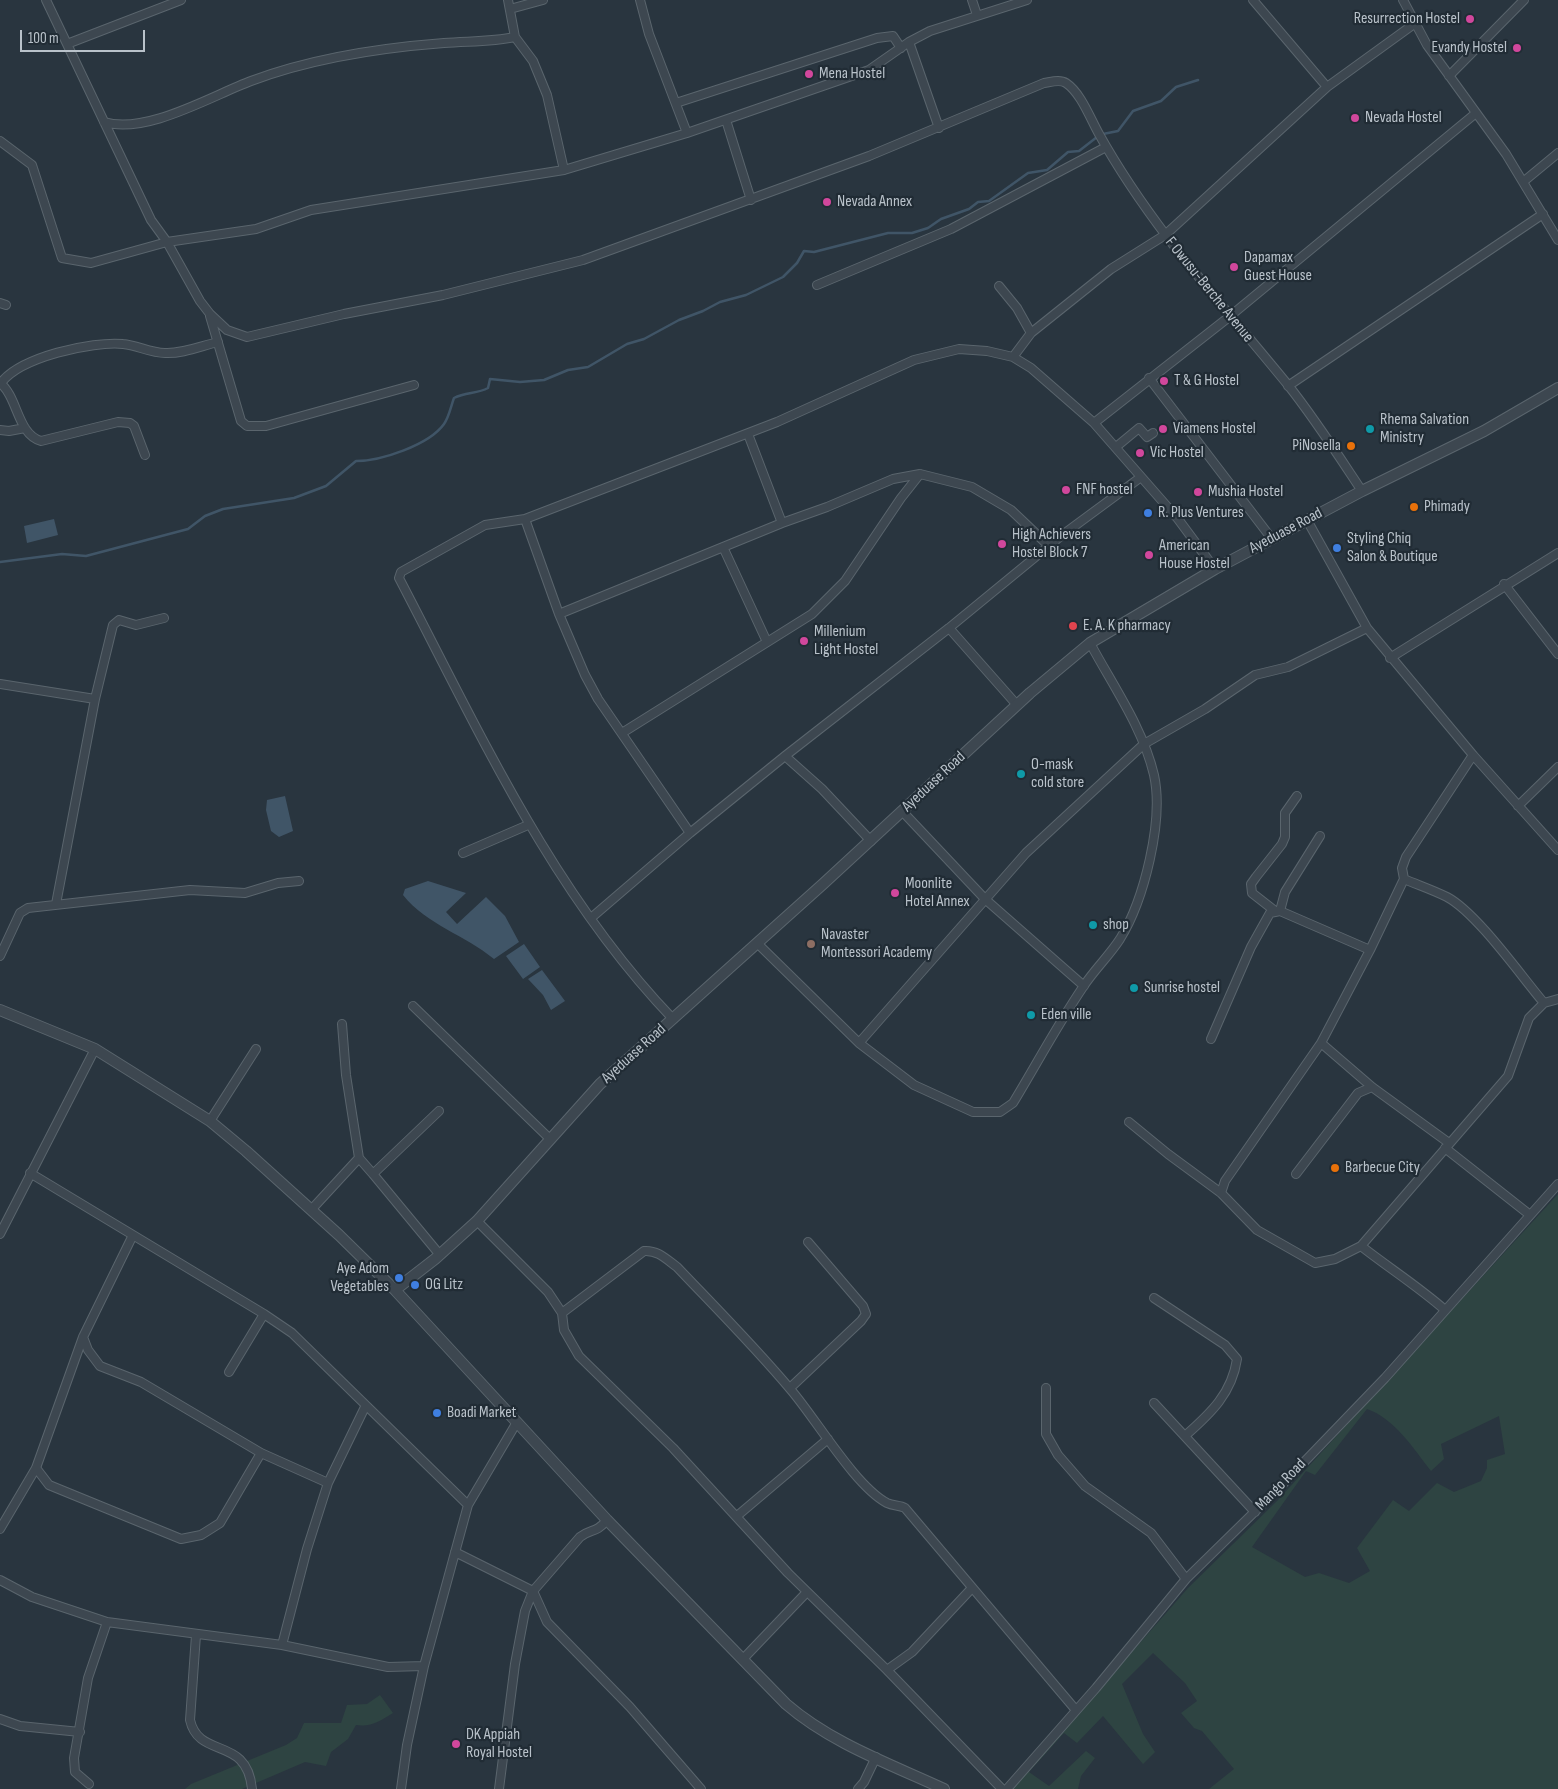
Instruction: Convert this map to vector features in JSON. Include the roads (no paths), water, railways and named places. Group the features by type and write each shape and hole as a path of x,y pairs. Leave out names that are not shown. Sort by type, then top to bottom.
{"street":[{"path":"46,0 151,220 167,242 200,301 210,314 227,330 246,337 533,274 627,245 939,128 909,42"},
{"path":"66,44 181,0"},
{"path":"508,0 515,37 533,61 547,95 564,170"},
{"path":"510,9 543,0"},
{"path":"640,0 650,34 687,133"},
{"path":"972,0 977,15"},
{"path":"0,141 32,165 62,258 91,263 167,242 256,229 311,210 564,170 687,133 869,70 909,42 930,31 1026,0"},
{"path":"1253,0 1327,87"},
{"path":"1403,0 1414,24 1523,182 1558,240"},
{"path":"1449,76 1524,0"},
{"path":"1013,356 1032,334 1111,269 1165,235 1327,87 1414,24"},
{"path":"676,103 877,38 893,36 901,48"},
{"path":"104,122 134,123 153,119 251,81 308,63 396,48 444,43 494,41 515,37"},
{"name":"F Owusu-Berche Avenue","path":"939,128 1044,83 1065,82 1075,92 1106,147 1165,235 1229,317 1288,386 1362,491"},
{"path":"1094,423 1229,317 1476,113"},
{"path":"726,120 750,200"},
{"path":"817,285 951,229 1106,147"},
{"path":"1523,182 1558,153"},
{"path":"1288,386 1543,214"},
{"path":"999,286 1017,308 1032,334"},
{"path":"210,314 240,421 247,426 266,426 414,384"},
{"path":"145,455 136,430 130,423 118,422 41,441 34,438 25,428 1,383 14,370 50,355 77,349 122,344 168,353 218,342"},
{"path":"673,1019 628,969 590,918 528,825 398,575 426,556 485,525 525,520 748,434 914,360 960,349 987,351 1013,356 1048,382 1094,423 1116,447 1190,534 1215,568"},
{"path":"1149,378 1272,539"},
{"name":"Ayeduase Road","path":"395,1290 440,1255 477,1221 549,1138 600,1084 871,841 1017,705 1090,643 1215,568 1362,491 1484,431 1558,388"},
{"path":"0,430 9,431 25,428"},
{"path":"1116,447 1139,428 1147,437 1153,433"},
{"path":"748,434 782,523"},
{"path":"559,614 893,479 920,474 972,486 1011,510 1049,546"},
{"path":"622,733 805,619 839,588 900,498 920,474"},
{"path":"590,918 785,756 949,628 1049,546 1141,477"},
{"path":"525,520 559,614 585,676 598,700 690,833"},
{"path":"1307,520 1367,628 1390,658 1473,755 1558,850"},
{"path":"724,547 767,642"},
{"path":"1390,658 1504,584 1558,553"},
{"path":"1504,584 1558,654"},
{"path":"56,904 95,699 115,622 119,620 136,625 164,618"},
{"path":"949,628 1017,705"},
{"path":"859,1043 1026,853 1144,744 1205,709 1255,675 1288,667 1367,628"},
{"path":"757,943 859,1043 914,1085 974,1112 1000,1112 1012,1103 1084,986 1110,954 1131,919 1156,828 1157,797 1154,776 1144,744 1090,643"},
{"path":"0,684 95,699"},
{"path":"1221,1193 1225,1181 1321,1043 1370,950 1404,879 1402,868 1406,858 1473,755"},
{"path":"785,756 822,790 871,841"},
{"path":"1518,806 1558,766"},
{"path":"1297,796 1285,813 1282,844 1252,884 1252,893 1278,911 1370,950"},
{"path":"902,811 985,899 1084,986"},
{"path":"463,853 528,825"},
{"path":"1211,1039 1267,915 1278,911 1285,892 1320,836"},
{"path":"1404,879 1448,898 1458,906 1488,935 1544,1003"},
{"path":"0,956 22,911 28,908 190,890 245,893 278,883 299,881"},
{"path":"1129,1122 1168,1154 1221,1193 1257,1230 1315,1263 1335,1259 1360,1246 1508,1076 1529,1018 1544,1003 1558,999"},
{"path":"413,1006 549,1138"},
{"path":"0,1010 95,1049 210,1121 311,1210 395,1290 607,1520 802,1718 830,1735 944,1789"},
{"path":"342,1024 346,1075 359,1158 440,1255"},
{"path":"1321,1043 1372,1087 1530,1215"},
{"path":"0,1234 3,1220 30,1173 95,1049"},
{"path":"210,1121 256,1049"},
{"path":"1296,1174 1358,1093 1372,1087"},
{"path":"373,1174 438,1111"},
{"path":"311,1210 359,1158"},
{"path":"30,1173 264,1314 292,1333 317,1355 365,1407 468,1505"},
{"name":"Mango Road","path":"1007,1789 1186,1579 1255,1512 1386,1378 1558,1184"},
{"path":"477,1221 529,1271 562,1313 564,1330 579,1356 673,1448 806,1592 887,1670 1002,1789"},
{"path":"0,1529 36,1468 83,1337 133,1235"},
{"path":"790,1388 861,1321 866,1314 862,1306 808,1242"},
{"path":"1360,1246 1399,1276 1416,1286 1445,1310"},
{"path":"562,1313 631,1258 644,1251 653,1250 676,1267 790,1388 816,1419 828,1439 873,1492 886,1502 906,1508 972,1588 991,1607 1075,1710"},
{"path":"1154,1298 1220,1342 1237,1359 1229,1388 1214,1409 1186,1436"},
{"path":"229,1372 264,1314"},
{"path":"83,1337 88,1350 100,1366 141,1382 260,1452 328,1483"},
{"path":"1046,1388 1046,1434 1058,1455 1085,1486 1151,1533 1186,1579"},
{"path":"1154,1403 1255,1512"},
{"path":"282,1645 306,1549 328,1483 365,1407"},
{"path":"402,1789 407,1745 424,1666 468,1505 518,1422"},
{"path":"737,1516 828,1439"},
{"path":"36,1468 49,1486 181,1539 201,1535 220,1523 260,1452"},
{"path":"499,1789 521,1627 533,1591 580,1537 587,1532 598,1530 607,1520"},
{"path":"455,1552 533,1591 547,1622 630,1707 701,1789"},
{"path":"0,1580 32,1597 107,1622 196,1636 282,1645 388,1667 424,1666"},
{"path":"887,1670 912,1652 972,1588"},
{"path":"743,1659 806,1592"},
{"path":"89,1784 78,1777 74,1767 88,1678 107,1622"},
{"path":"196,1636 190,1720 192,1728 203,1741 236,1756 246,1764 251,1774 252,1789"},
{"path":"0,1719 20,1726 80,1732"},
{"path":"858,1789 864,1782 876,1757"}],"water":[{"path":"54,519 58,535 27,543 24,526"},
{"path":"285,796 293,831 279,837 271,831 266,810 267,800"},
{"path":"428,881 466,893 446,912 457,924 486,897 505,916 519,942 494,959 423,914 403,895 405,889"},
{"path":"524,944 540,967 523,979 506,956"},
{"path":"542,970 565,1001 551,1010 543,995 528,979"}],"waterway":[{"path":"1103,134 1118,131 1133,111 1161,101 1176,87 1198,80"},
{"path":"0,562 62,554 86,556 188,529 205,516 223,509 294,498 326,486 356,461 391,455 427,439 444,424 454,398 488,388 490,379 520,382 544,380 568,370 588,367 627,344 644,339 679,320 720,302 746,295 783,277 797,263 804,251 814,252 888,233 912,233 928,228 941,219 969,209 978,202 989,201 1028,173 1047,170 1068,152 1079,151 1097,137"}],"place":[{"name":"Resurrection Hostel","path":"1470,19"},
{"name":"Evandy Hostel","path":"1517,48"},
{"name":"Mena Hostel","path":"809,74"},
{"name":"Nevada Hostel","path":"1355,118"},
{"name":"Nevada Annex","path":"827,202"},
{"name":"Dapamax Guest House","path":"1234,267"},
{"name":"T & G Hostel","path":"1164,381"},
{"name":"Viamens Hostel","path":"1163,429"},
{"name":"Rhema Salvation Ministry","path":"1370,429"},
{"name":"PiNosella","path":"1351,446"},
{"name":"Vic Hostel","path":"1140,453"},
{"name":"FNF hostel","path":"1066,490"},
{"name":"Mushia Hostel","path":"1198,492"},
{"name":"Phimady","path":"1414,507"},
{"name":"R. Plus Ventures","path":"1148,513"},
{"name":"High Achievers Hostel Block 7","path":"1002,544"},
{"name":"Styling Chiq Salon & Boutique","path":"1337,548"},
{"name":"American House Hostel","path":"1149,555"},
{"name":"E. A. K pharmacy","path":"1073,626"},
{"name":"Millenium Light Hostel","path":"804,641"},
{"name":"O-mask cold store","path":"1021,774"},
{"name":"Moonlite Hotel Annex","path":"895,893"},
{"name":"shop","path":"1093,925"},
{"name":"Navaster Montessori Academy","path":"811,944"},
{"name":"Sunrise hostel","path":"1134,988"},
{"name":"Eden ville","path":"1031,1015"},
{"name":"Barbecue City","path":"1335,1168"},
{"name":"Aye Adom Vegetables","path":"399,1278"},
{"name":"OG Litz","path":"415,1285"},
{"name":"Boadi Market","path":"437,1413"},
{"name":"DK Appiah Royal Hostel","path":"456,1744"}]}
